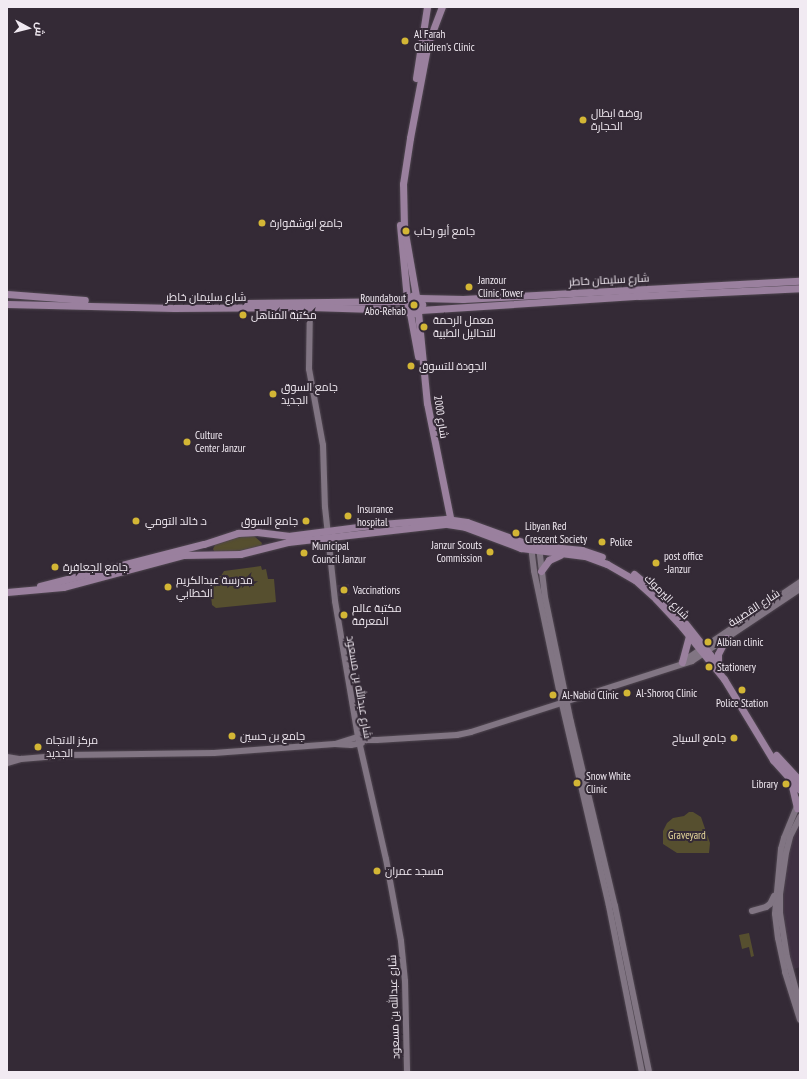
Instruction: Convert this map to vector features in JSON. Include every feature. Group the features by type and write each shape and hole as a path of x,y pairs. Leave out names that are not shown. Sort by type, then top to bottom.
{"main road":[{"path":"7,592 63,587 183,555 232,555 281,543 381,524 449,521 423,405 418,363 406,300 400,239 400,184 427,7"},
{"name":"شارع 2000","path":"442,7 428,43 410,138 404,184 404,227 417,297 422,304 419,311 426,403 449,521"},
{"name":"شارع سليمان خاطر","path":"7,304 174,308 310,305 406,300 417,297 463,299 800,281"},
{"name":"شارع سليمان خاطر","path":"7,294 48,298 177,304 310,305 419,311 639,296 800,288"},
{"name":"شارع اليرموك","path":"449,521 560,555 585,556 597,560 616,569 644,588 728,677 778,759 800,781"},
{"path":"7,588 44,585 62,581 244,532 288,536 327,534"},
{"path":"263,534 267,541 265,548"},
{"name":"شارع اليرموك","path":"535,548 582,550 624,568 644,581 663,598 704,650 724,679 773,760 800,790"},
{"path":"541,571 549,560 560,555"},
{"path":"680,664 689,635"},
{"path":"718,665 718,654 726,638"},
{"path":"791,781 797,808"}],"street":[{"name":"شارع عبدالله بن مسعود","path":"310,305 310,369 323,445 327,534 341,644 358,737 386,859 401,942 405,981 407,1072"},
{"path":"535,548 541,571 565,703 610,910 642,1072"},
{"path":"535,548 532,561 614,902 649,1072"},
{"path":"335,744 358,737 366,740 457,735 483,730 680,664 704,650 800,582"},
{"name":"شارع القصيبة","path":"704,650 726,638 800,589"},
{"path":"7,763 21,759 69,755 214,753 335,744 360,745 366,740"},
{"path":"7,757 21,759"},
{"path":"800,799 784,838 776,891 775,914 785,972 800,1020"},
{"path":"800,817 787,849 780,894 780,914 787,957 800,1005"},
{"path":"752,911 762,909 770,904 776,891"}],"shaded area":[{"name":"Vaccinations","path":"349,584 350,595 338,596 337,585"},
{"path":"800,822 800,967 791,970 781,902 790,843"}],"green space":[{"path":"253,535 262,543 260,549 215,553 213,549 216,543 226,538"},
{"path":"261,566 262,570 266,569 268,579 274,579 276,602 216,608 212,605 209,580 221,576 224,571"},
{"name":"Graveyard","path":"689,812 693,812 701,817 710,843 709,853 677,853 663,844 663,831 667,823 673,818 684,816"},
{"path":"749,933 754,956 751,957 749,947 742,949 739,935"}],"place":[{"name":"Al Farah Children's Clinic","path":"405,41"},
{"name":"روضة ابطال الحجارة","path":"583,120"},
{"name":"جامع ابوشقوارة","path":"262,223"},
{"name":"جامع أبو رحاب","path":"406,231"},
{"name":"Janzour Clinic Tower","path":"469,287"},
{"name":"Roundabout Abo-Rehab","path":"414,305"},
{"name":"مكتبة المناهل","path":"243,315"},
{"name":"معمل الرحمة للتحاليل الطبية","path":"424,327"},
{"name":"الجودة للتسوق","path":"411,366"},
{"name":"جامع السوق الجديد","path":"273,394"},
{"name":"Culture Center Janzur","path":"187,442"},
{"name":"Insurance hospital","path":"348,516"},
{"name":"د. خالد التومي","path":"136,521"},
{"name":"جامع السوق","path":"306,521"},
{"name":"Libyan Red Crescent Society","path":"516,533"},
{"name":"Police","path":"602,542"},
{"name":"Janzur Scouts Commission","path":"490,552"},
{"name":"Municipal Council Janzur","path":"304,553"},
{"name":"post office -Janzur","path":"656,563"},
{"name":"جامع الجعافرة","path":"55,567"},
{"name":"مدرسة عبدالكريم الخطابي","path":"168,587"},
{"name":"Vaccinations","path":"344,590"},
{"name":"مكتبة عالم المعرفة","path":"344,615"},
{"name":"Albian clinic","path":"708,642"},
{"name":"Stationery","path":"709,667"},
{"name":"Police Station","path":"742,690"},
{"name":"Al-Shoroq Clinic","path":"627,693"},
{"name":"Al-Nabid Clinic","path":"553,695"},
{"name":"جامع بن حسين","path":"232,736"},
{"name":"جامع السياح","path":"734,738"},
{"name":"مركز الاتجاه الجديد","path":"38,747"},
{"name":"Snow White Clinic","path":"577,783"},
{"name":"Library","path":"786,784"},
{"name":"مسجد عمران","path":"377,871"}]}
